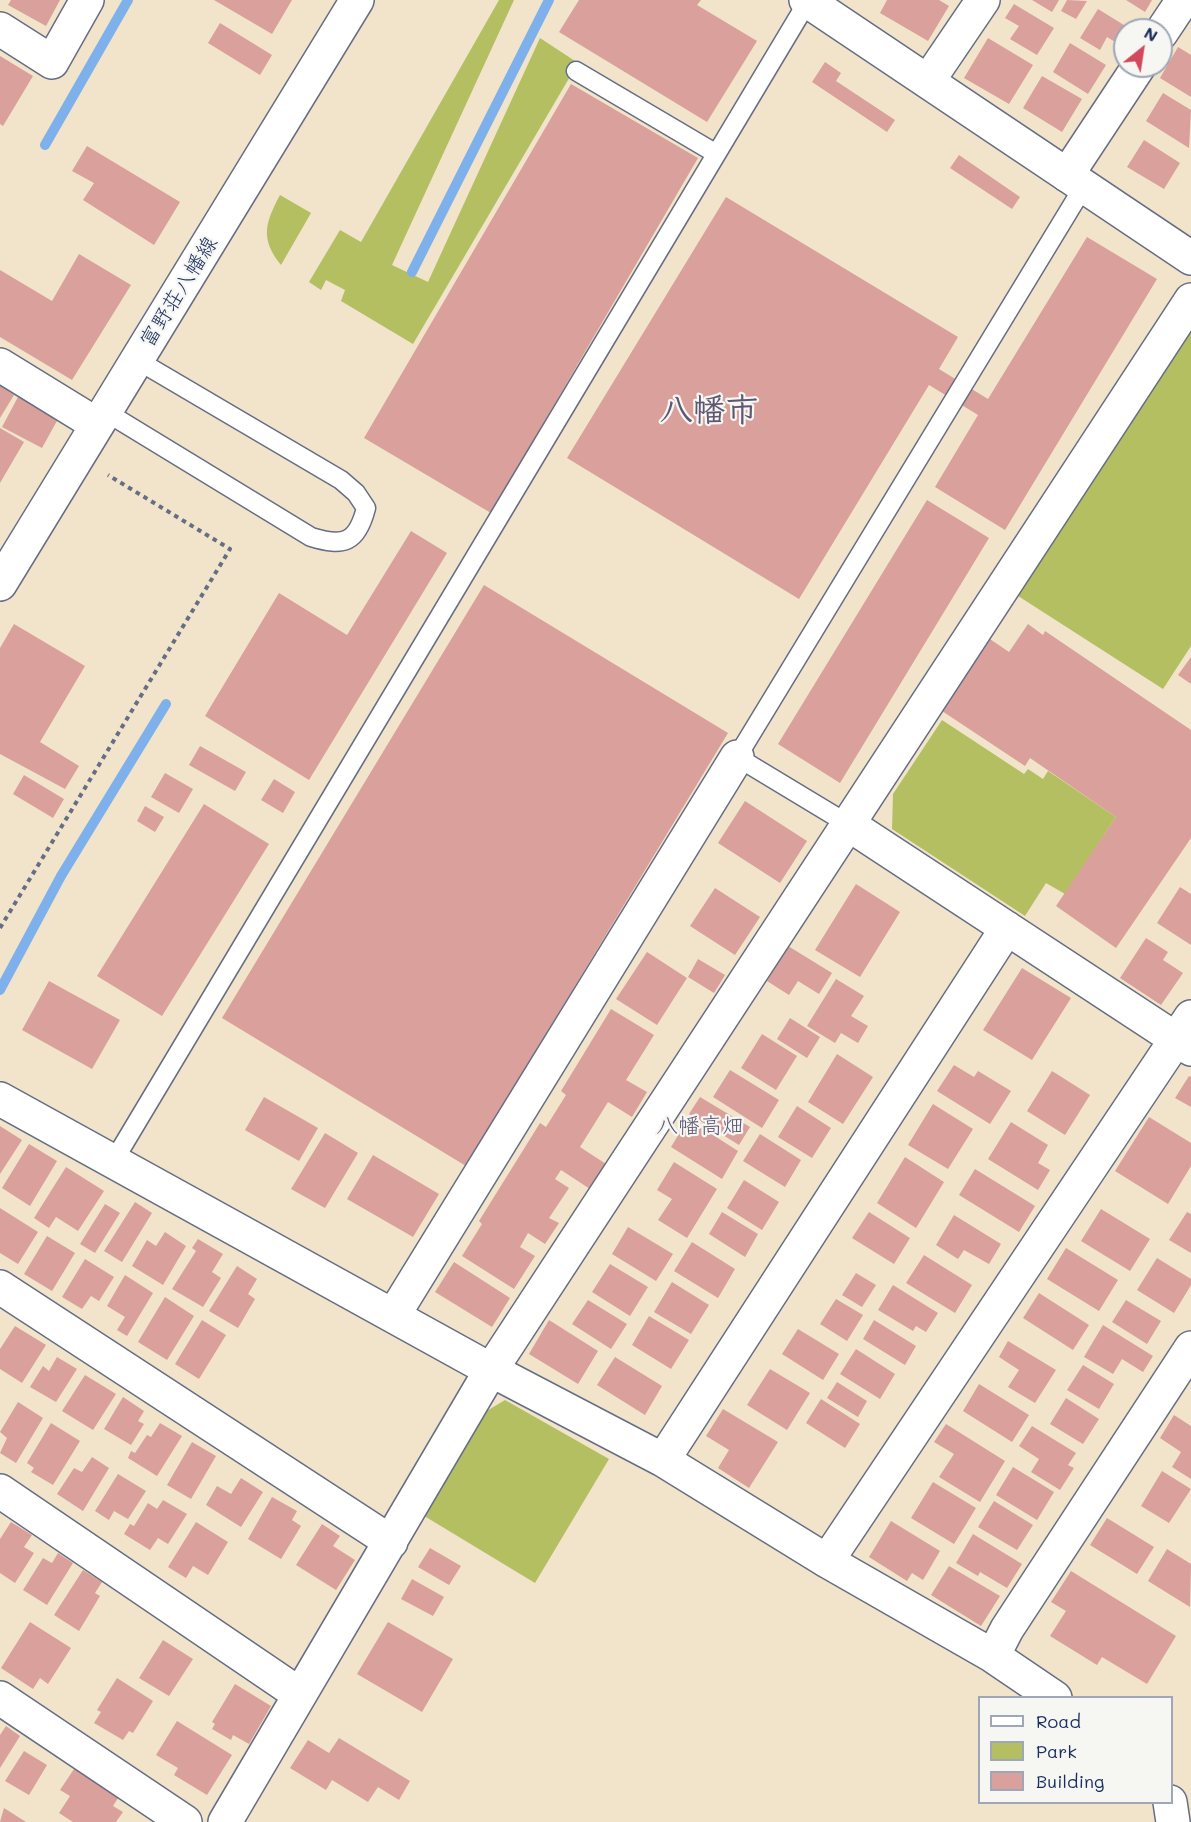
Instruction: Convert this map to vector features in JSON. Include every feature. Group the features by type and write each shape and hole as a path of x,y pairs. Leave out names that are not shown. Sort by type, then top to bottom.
{"street":[{"path":"0,29 52,62 87,0"},
{"name":"富野荘八幡線","path":"0,584 357,0"},
{"path":"928,81 983,0"},
{"path":"1171,18 1183,0"},
{"path":"807,1 1191,258"},
{"path":"1076,180 1132,78"},
{"path":"225,1822 491,1370 1191,300"},
{"path":"0,365 101,418"},
{"path":"393,1316 736,758"},
{"path":"827,1561 1186,1035 1007,928 848,824"},
{"path":"663,1460 1007,928"},
{"path":"0,1099 491,1370 663,1460 827,1561 993,1656 1052,1696"},
{"path":"0,1287 391,1542"},
{"path":"993,1656 1007,1629 1191,1348"},
{"path":"0,1491 299,1694"},
{"path":"0,1698 185,1822"},
{"path":"1170,1804 1173,1822"}],"lane":[{"path":"113,1162 807,1"},
{"path":"576,71 715,153"},
{"path":"848,824 736,758 1076,180"},
{"path":"101,418 311,537 332,543 349,538 361,529 366,508 356,493 341,480 136,360"}],"path":[{"path":"0,928 230,549 77,455"}],"green space":[{"path":"499,0 514,0 392,265 428,282 540,38 578,63 413,344 341,301 345,290 326,280 321,290 309,282 340,230 361,242"},
{"path":"280,195 311,213 281,265 270,247 267,231 271,214"},
{"path":"1191,324 1191,646 1163,689 1015,594"},
{"path":"942,720 1024,774 1028,769 1043,779 1048,771 1116,817 1065,894 1046,883 1025,916 892,829 893,794"},
{"path":"505,1400 609,1459 535,1583 421,1514 485,1412"}],"building":[{"path":"11,0 60,0 46,26 8,5"},
{"path":"214,0 292,0 272,34"},
{"path":"579,0 701,0 697,5 757,41 707,122 559,32"},
{"path":"887,0 939,0 949,6 928,41 880,13"},
{"path":"1032,0 1059,0 1052,12"},
{"path":"1067,0 1087,1 1076,19 1061,11"},
{"path":"1126,0 1152,0 1145,12"},
{"path":"1014,4 1054,28 1037,55 1010,39 1019,26 1005,18"},
{"path":"1098,9 1113,18 1113,41 1107,37 1100,50 1080,38"},
{"path":"220,23 272,55 260,75 208,43"},
{"path":"988,38 1033,65 1009,104 964,78"},
{"path":"1070,43 1106,65 1088,94 1053,72"},
{"path":"1178,47 1191,55 1191,97 1160,78 1173,78 1173,56"},
{"path":"0,56 33,76 3,126 0,124"},
{"path":"825,62 841,73 836,81 895,120 887,132 812,82"},
{"path":"1042,76 1082,99 1062,132 1023,108"},
{"path":"571,84 698,158 491,513 364,438"},
{"path":"1163,93 1191,110 1189,148 1146,121"},
{"path":"1144,140 1180,163 1164,189 1127,167"},
{"path":"87,146 180,202 154,245 83,200 94,183 72,171"},
{"path":"959,155 1020,197 1012,209 950,168"},
{"path":"726,197 958,337 939,369 988,399 1087,237 1157,279 1005,530 935,487 978,415 929,385 799,599 567,458"},
{"path":"79,254 131,285 72,380 0,337 0,270 52,301"},
{"path":"0,386 14,395 0,418"},
{"path":"18,397 58,419 42,448 2,427"},
{"path":"0,428 24,442 0,483"},
{"path":"927,500 989,538 840,783 778,744"},
{"path":"411,531 447,553 309,780 205,716 279,593 347,635"},
{"path":"484,585 728,733 466,1166 222,1018"},
{"path":"14,624 85,666 40,742 79,766 65,789 0,754 0,648"},
{"path":"1028,624 1043,635 1045,631 1191,730 1191,838 1116,948 1056,906 1116,817 1030,758 1025,766 939,709 987,637 1009,652"},
{"path":"1191,657 1191,684 1178,675"},
{"path":"200,746 246,772 235,791 189,765"},
{"path":"165,773 193,789 179,813 151,797"},
{"path":"24,775 64,799 53,818 13,794"},
{"path":"274,779 295,792 283,813 261,800"},
{"path":"745,801 807,841 780,883 718,843"},
{"path":"204,804 269,844 162,1016 97,976"},
{"path":"145,806 164,817 155,832 137,821"},
{"path":"856,884 900,912 860,977 815,950"},
{"path":"1180,887 1191,894 1191,945 1157,923"},
{"path":"715,888 760,917 735,955 690,926"},
{"path":"1146,938 1168,952 1163,960 1183,973 1161,1005 1120,978"},
{"path":"788,946 832,973 819,994 798,981 789,995 767,981"},
{"path":"647,952 687,978 657,1025 616,999"},
{"path":"698,959 725,975 714,993 688,977"},
{"path":"1022,968 1071,998 1032,1060 983,1030"},
{"path":"836,979 864,996 851,1016 868,1026 858,1043 841,1033 835,1043 807,1026"},
{"path":"49,981 120,1020 92,1069 22,1030"},
{"path":"611,1009 654,1035 626,1080 647,1092 632,1117 608,1102 580,1147 606,1164 590,1189 561,1170 555,1179 569,1188 549,1218 559,1223 545,1244 528,1233 520,1247 535,1256 514,1289 462,1256 482,1224 479,1221 540,1123 546,1127 566,1095 561,1091"},
{"path":"790,1018 820,1037 807,1058 777,1039"},
{"path":"762,1034 797,1056 776,1090 741,1068"},
{"path":"837,1054 873,1077 843,1124 808,1102"},
{"path":"954,1065 974,1077 978,1071 1011,1091 990,1124 937,1091"},
{"path":"730,1070 779,1100 762,1128 713,1097"},
{"path":"1052,1071 1090,1095 1065,1135 1027,1111"},
{"path":"1189,1076 1191,1077 1191,1107 1175,1098"},
{"path":"264,1097 318,1128 299,1161 245,1130"},
{"path":"700,1097 750,1127 739,1145 689,1114"},
{"path":"933,1104 973,1129 948,1169 908,1145"},
{"path":"797,1106 831,1128 812,1158 778,1137"},
{"path":"1149,1117 1191,1143 1191,1166 1168,1204 1115,1171"},
{"path":"688,1119 738,1151 722,1179 671,1147"},
{"path":"1011,1122 1048,1145 1038,1163 1050,1170 1038,1190 988,1159"},
{"path":"0,1126 22,1140 0,1174"},
{"path":"325,1133 358,1153 325,1208 291,1189"},
{"path":"760,1134 801,1160 785,1187 743,1161"},
{"path":"29,1144 57,1161 30,1206 2,1188"},
{"path":"373,1155 439,1194 413,1237 347,1199"},
{"path":"905,1157 944,1182 916,1228 877,1203"},
{"path":"674,1162 717,1189 687,1238 658,1220 672,1199 657,1190"},
{"path":"66,1167 104,1191 78,1231 56,1217 49,1228 34,1218"},
{"path":"975,1169 1035,1206 1019,1232 959,1195"},
{"path":"744,1180 779,1202 762,1230 727,1208"},
{"path":"135,1202 152,1213 122,1262 104,1251"},
{"path":"105,1204 120,1213 95,1253 80,1244"},
{"path":"0,1208 38,1232 18,1264 0,1253"},
{"path":"1101,1209 1150,1239 1130,1271 1081,1241"},
{"path":"722,1212 758,1234 745,1257 709,1234"},
{"path":"869,1212 910,1238 894,1264 852,1238"},
{"path":"1187,1212 1191,1214 1191,1253 1169,1240"},
{"path":"954,1215 1001,1244 989,1264 964,1250 958,1259 936,1245"},
{"path":"628,1227 673,1254 656,1281 612,1254"},
{"path":"165,1232 186,1246 163,1285 132,1266 147,1240 156,1246"},
{"path":"47,1236 75,1253 52,1291 24,1274"},
{"path":"198,1239 223,1254 212,1272 221,1278 203,1307 172,1289 196,1251 192,1248"},
{"path":"692,1242 735,1269 718,1298 674,1271"},
{"path":"1066,1248 1118,1280 1099,1311 1047,1279"},
{"path":"924,1255 972,1285 955,1313 906,1283"},
{"path":"1157,1258 1191,1279 1191,1285 1174,1313 1137,1290"},
{"path":"85,1259 114,1277 99,1301 91,1296 82,1309 62,1297"},
{"path":"454,1262 510,1298 492,1327 435,1292"},
{"path":"610,1264 648,1287 630,1316 592,1292"},
{"path":"237,1266 257,1279 248,1294 255,1299 238,1328 209,1311"},
{"path":"856,1273 876,1285 862,1307 842,1295"},
{"path":"125,1275 153,1293 127,1336 117,1330 125,1317 107,1306"},
{"path":"672,1282 709,1305 691,1334 654,1312"},
{"path":"893,1285 938,1313 926,1332 916,1326 913,1331 878,1310"},
{"path":"1039,1293 1089,1325 1073,1350 1023,1318"},
{"path":"165,1297 194,1316 167,1360 138,1342"},
{"path":"836,1299 863,1315 847,1341 820,1324"},
{"path":"588,1300 627,1324 611,1349 572,1324"},
{"path":"1126,1300 1161,1321 1147,1344 1112,1322"},
{"path":"649,1316 689,1340 671,1369 632,1345"},
{"path":"202,1320 226,1335 199,1379 175,1364"},
{"path":"549,1320 598,1351 578,1384 529,1354"},
{"path":"874,1320 916,1346 905,1365 863,1339"},
{"path":"1103,1325 1153,1356 1143,1372 1122,1359 1113,1374 1084,1357"},
{"path":"15,1326 46,1345 22,1383 0,1369 0,1349"},
{"path":"798,1329 839,1354 823,1380 782,1354"},
{"path":"1008,1341 1056,1370 1035,1403 1008,1387 1019,1370 999,1357"},
{"path":"856,1349 895,1374 880,1399 840,1374"},
{"path":"57,1357 77,1369 56,1402 30,1387 43,1366 49,1371"},
{"path":"615,1357 662,1386 645,1415 597,1385"},
{"path":"1083,1365 1114,1384 1099,1409 1067,1390"},
{"path":"770,1369 810,1393 787,1430 747,1405"},
{"path":"85,1375 116,1394 93,1430 62,1411"},
{"path":"837,1382 867,1401 858,1417 827,1398"},
{"path":"979,1384 1029,1415 1012,1442 963,1411"},
{"path":"123,1397 144,1411 138,1421 144,1424 131,1445 104,1429"},
{"path":"1066,1398 1099,1419 1083,1444 1050,1424"},
{"path":"821,1399 860,1424 845,1448 806,1423"},
{"path":"18,1402 43,1418 16,1463 0,1453 7,1438 0,1432"},
{"path":"723,1409 778,1442 749,1488 718,1468 729,1450 706,1436"},
{"path":"1174,1415 1191,1426 1191,1479 1172,1467 1181,1452 1160,1438"},
{"path":"51,1423 80,1441 53,1485 31,1472 34,1468 27,1463"},
{"path":"160,1423 182,1436 157,1476 128,1458 131,1451 135,1453 147,1435 151,1437"},
{"path":"946,1424 1005,1461 980,1502 939,1477 954,1454 934,1442"},
{"path":"1032,1426 1076,1453 1068,1465 1074,1468 1060,1490 1031,1472 1039,1459 1019,1446"},
{"path":"192,1442 216,1456 191,1499 167,1485"},
{"path":"92,1457 109,1468 83,1511 57,1494 74,1468 82,1472"},
{"path":"1013,1467 1054,1492 1037,1520 996,1495"},
{"path":"1162,1471 1191,1489 1169,1523 1141,1506"},
{"path":"118,1474 146,1491 128,1519 114,1511 109,1520 95,1511"},
{"path":"241,1478 263,1492 241,1527 206,1505 217,1486 231,1494"},
{"path":"933,1482 976,1508 954,1544 911,1518"},
{"path":"272,1497 297,1511 292,1520 301,1526 281,1559 248,1539"},
{"path":"163,1500 187,1514 168,1544 158,1538 150,1550 124,1534 130,1524 134,1526 148,1503 157,1509"},
{"path":"994,1501 1033,1525 1017,1550 978,1527"},
{"path":"1107,1518 1154,1547 1137,1574 1090,1545"},
{"path":"891,1521 940,1551 923,1580 912,1573 907,1581 869,1557"},
{"path":"11,1522 32,1535 24,1547 34,1553 15,1583 0,1573 0,1539"},
{"path":"196,1522 228,1542 208,1575 193,1566 186,1578 168,1567"},
{"path":"322,1524 340,1536 333,1546 355,1560 336,1590 296,1565"},
{"path":"973,1534 1022,1564 1007,1588 980,1572 978,1576 956,1563"},
{"path":"430,1548 461,1566 449,1585 418,1567"},
{"path":"1167,1549 1191,1564 1190,1607 1148,1581"},
{"path":"58,1553 73,1563 47,1605 23,1590 43,1558 52,1563"},
{"path":"949,1566 1000,1596 981,1626 931,1595"},
{"path":"83,1570 102,1582 95,1593 100,1596 79,1631 54,1615"},
{"path":"1071,1571 1176,1636 1147,1684 1102,1657 1097,1665 1050,1636 1066,1611 1051,1602"},
{"path":"412,1579 444,1597 433,1616 401,1599"},
{"path":"30,1622 71,1648 48,1684 40,1678 33,1689 1,1668"},
{"path":"388,1622 453,1659 422,1712 357,1674"},
{"path":"163,1640 193,1659 169,1696 139,1678"},
{"path":"117,1678 153,1701 133,1733 129,1731 123,1740 94,1723 101,1712 97,1710"},
{"path":"235,1684 271,1706 249,1744 233,1735 231,1740 212,1729 215,1724 212,1722"},
{"path":"177,1721 232,1755 207,1795 174,1775 178,1768 156,1755"},
{"path":"6,1726 20,1736 0,1768 0,1735"},
{"path":"339,1738 410,1781 399,1800 378,1787 368,1802 332,1780 326,1790 290,1768 308,1740 329,1753"},
{"path":"24,1751 47,1765 29,1795 5,1781"},
{"path":"74,1769 118,1798 113,1806 123,1812 116,1822 73,1822 59,1813 70,1796 60,1790"},
{"path":"4,1808 26,1822 0,1822"}],"waterway":[{"path":"45,145 128,0"},
{"path":"412,272 549,0"},
{"path":"0,990 61,876 166,704"}],"district":[{"name":"八幡市","path":"709,411"},
{"name":"八幡高畑","path":"700,1126"}]}
